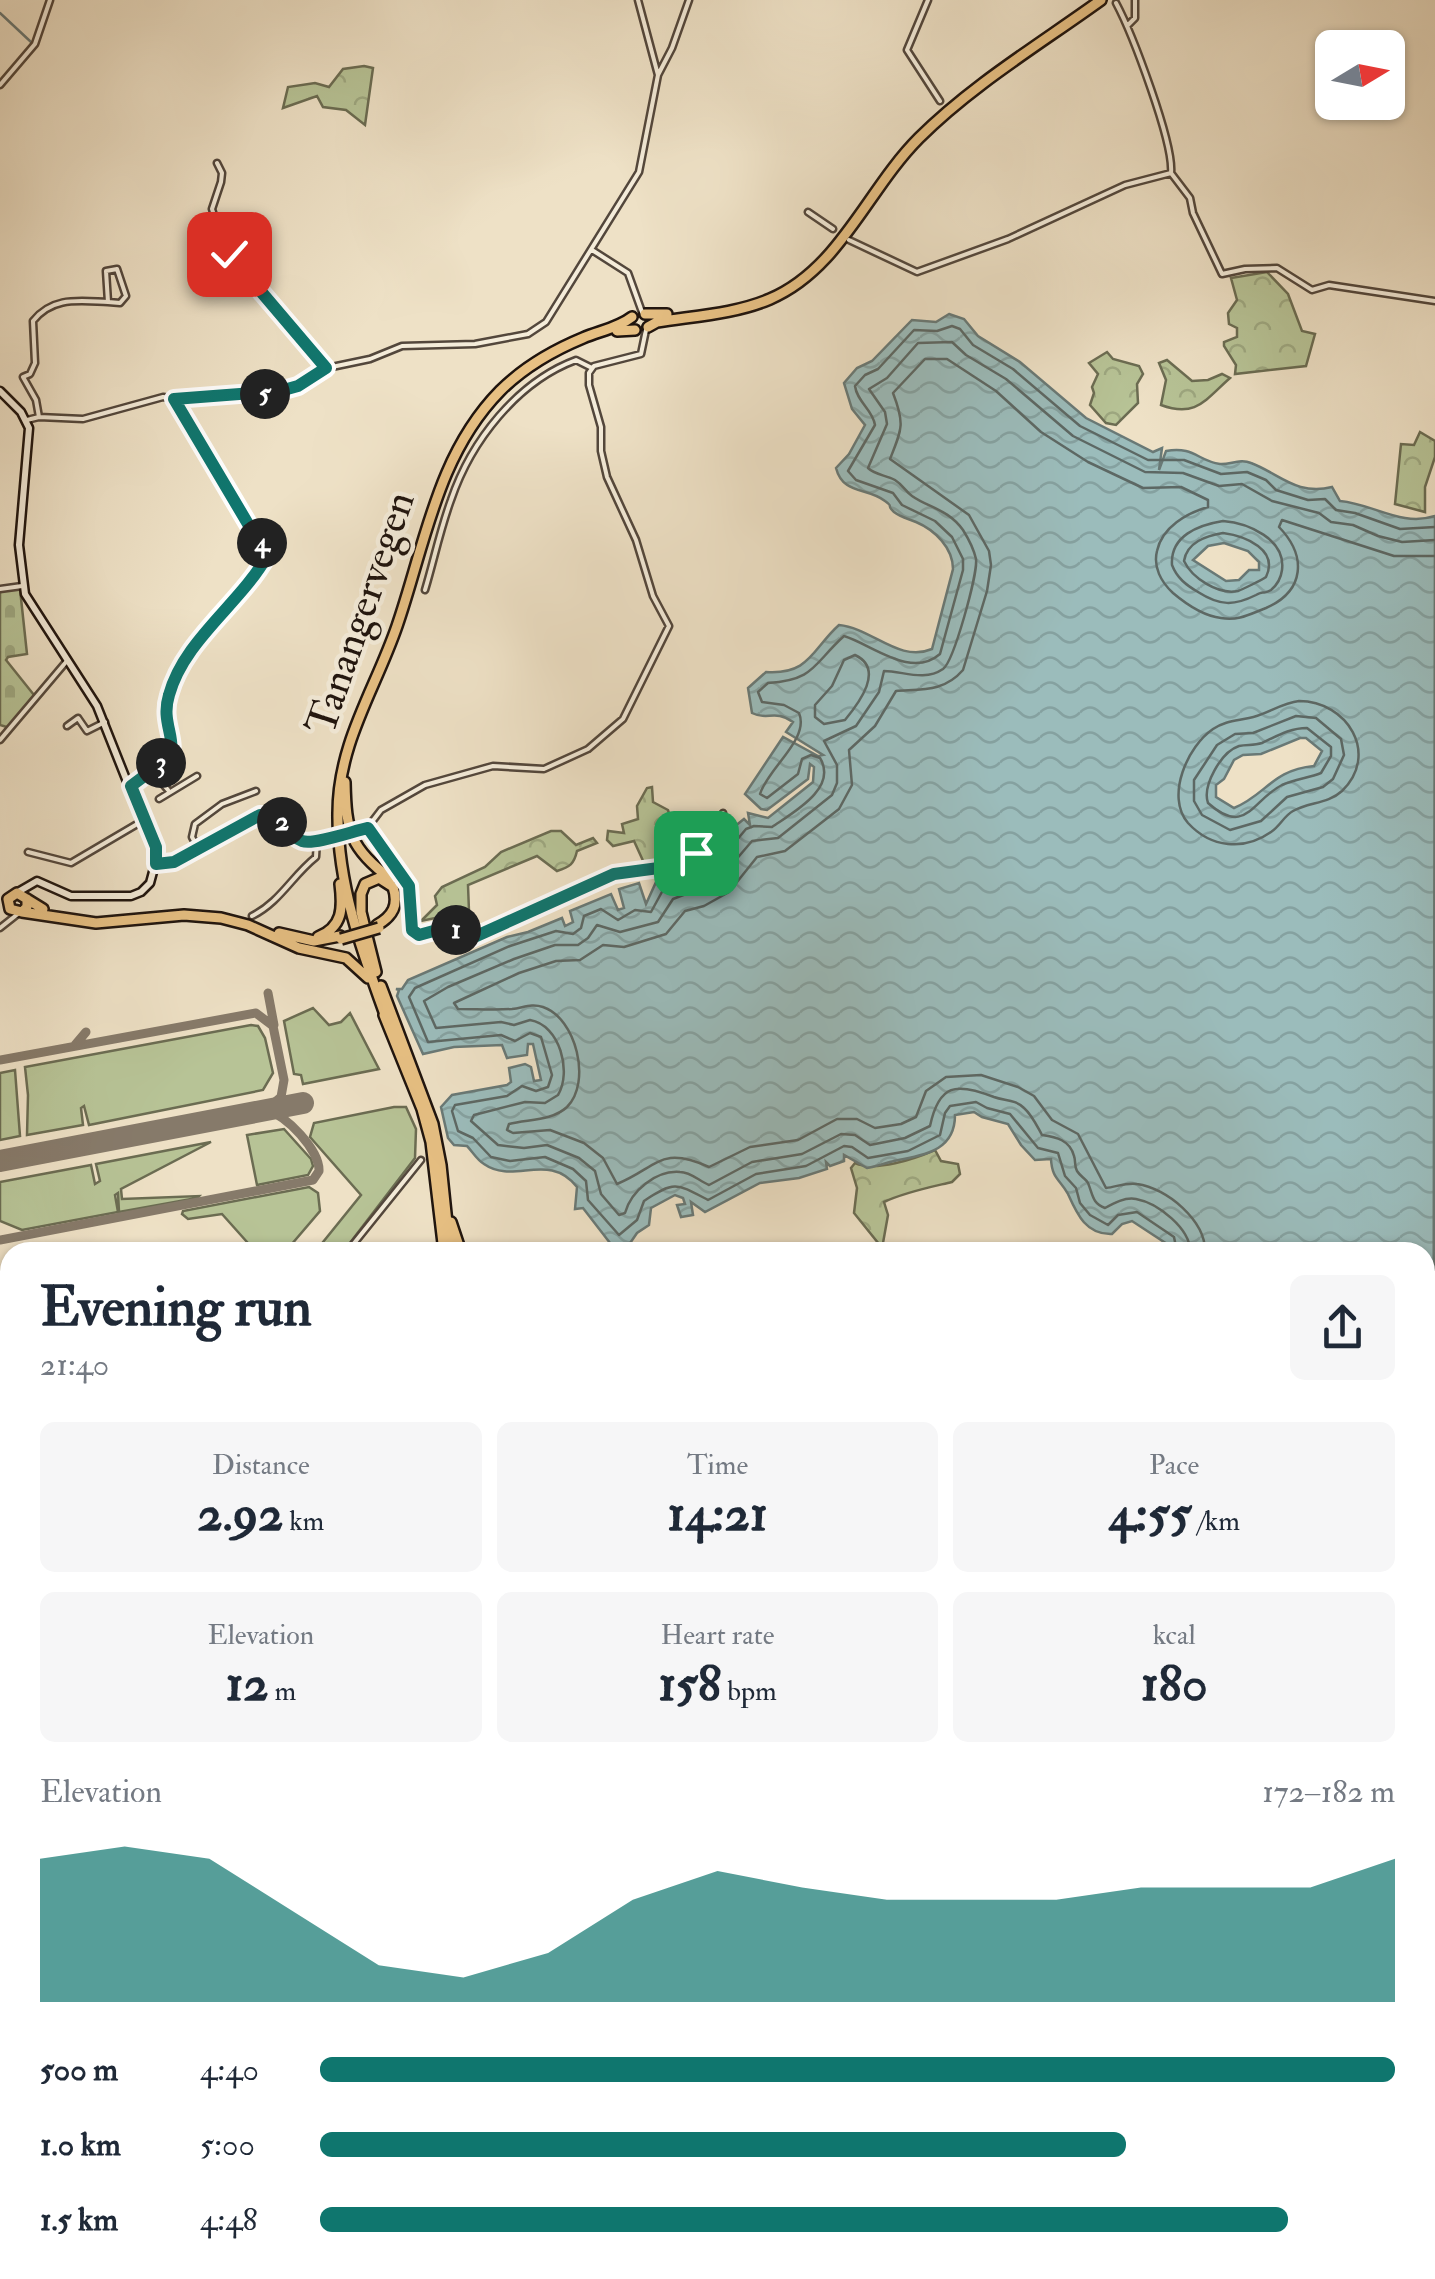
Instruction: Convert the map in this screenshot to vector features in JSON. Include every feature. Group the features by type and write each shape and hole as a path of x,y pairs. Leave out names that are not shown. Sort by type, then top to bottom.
{"highway":[{"name":"Tanangervegen","path":"388,1020 349,903 341,861 338,812 342,764 351,732 388,650 436,497 460,446 490,403 520,373 564,347 638,314 674,314 742,302 771,292 798,276 827,249 889,162 916,132 1092,0"},
{"name":"Tanangervegen","path":"374,967 358,920 346,861 342,812 345,779 356,734 398,639 441,499 475,431 504,394 536,369 599,337 621,330 642,330 657,322 750,306 796,285 832,252 893,167 927,130 1101,0"},
{"path":"638,314 650,320 642,330 631,324 638,314"},
{"path":"278,938 314,944 378,926 396,915 400,894 393,881 367,861 352,840 346,818 345,779"},
{"path":"290,937 323,935 340,918 342,896 335,834 338,812"},
{"path":"378,926 392,913 396,900 390,883 379,878 365,884 360,902 374,967 430,1111 458,1242"},
{"path":"0,894 20,896 43,909 86,918 184,911 222,913 290,937 314,941 340,937"},
{"path":"0,894 15,910 96,923 205,916 239,922 299,948 332,953 352,962 368,979 388,1020 422,1109 432,1142 446,1242"},
{"path":"15,910 27,907 20,896"},
{"path":"15,910 20,896"},
{"path":"442,1165 446,1242"}],"street":[{"path":"0,86 36,44 50,0"},
{"path":"638,0 658,75"},
{"path":"27,420 84,419 157,398 280,391 298,386 326,368 362,362 402,346 467,345 537,331 639,172 658,75 689,0"},
{"path":"928,0 907,50 940,101"},
{"path":"1128,25 1135,18 1135,0"},
{"path":"1116,3 1128,25 1166,139 1171,173 1190,198 1193,214 1223,274 1245,268 1277,268 1310,290 1332,286 1435,301"},
{"path":"216,163 222,173 212,209 224,247 326,368"},
{"path":"849,240 917,272 1008,239 1125,185 1171,173"},
{"path":"808,212 833,228"},
{"path":"592,250 628,273 638,314"},
{"path":"40,417 23,377 30,374 36,363 33,321 43,310 66,301 120,303 126,296 118,268 106,271 108,302"},
{"path":"425,590 456,484 485,436 513,401 546,375 576,360 592,368 638,357 644,348 642,330"},
{"path":"156,864 174,862 253,818 268,815 280,820 302,840 320,840 368,828 381,810 425,785 493,766 544,770 588,749 623,719 668,634 667,619 652,596 636,540 607,477 601,427 589,385 592,368"},
{"path":"0,391 27,420 30,445 19,544 22,586 34,612 69,658 105,722 156,847 156,864 147,887 130,896 81,897 47,887 33,887 20,896"},
{"path":"131,786 171,756 165,709 176,674 267,556 174,399"},
{"path":"0,589 22,586"},
{"path":"0,740 69,658"},
{"path":"67,726 78,718 87,731 105,722"},
{"path":"152,771 170,791"},
{"path":"159,798 197,776"},
{"path":"199,850 192,837 195,824 222,804 256,791"},
{"path":"368,828 409,886 412,930 419,935 448,927 472,938 614,874 681,862 706,842 723,813"},
{"path":"28,852 71,863 144,820"},
{"path":"252,916 279,898 302,868 316,857 320,840"},
{"path":"0,928 15,910"},
{"path":"0,928 15,910"},
{"path":"356,1242 421,1160"}],"green space":[{"path":"373,68 365,125 346,110 323,107 317,96 283,108 288,87 315,83 329,87 343,69"},
{"path":"1267,272 1288,294 1302,331 1315,334 1306,366 1235,374 1236,365 1224,346 1224,342 1237,337 1237,328 1229,324 1228,313 1237,300 1231,278"},
{"path":"1107,352 1113,359 1139,366 1143,374 1137,384 1138,403 1116,425 1106,423 1090,405 1098,374 1089,363"},
{"path":"1167,360 1192,381 1222,374 1230,378 1192,408 1161,405 1166,380 1159,363"},
{"path":"1420,432 1435,441 1435,457 1425,487 1425,512 1395,504 1401,444 1414,445"},
{"path":"20,589 27,654 6,660 34,695 10,728 0,725 0,591"},
{"path":"652,787 653,802 668,810 674,829 664,842 684,856 645,865 634,841 613,846 607,840 608,831 624,833 622,824 638,819 637,806 647,788"},
{"path":"551,831 561,831 576,845 593,838 597,843 577,851 571,864 557,871 537,856 468,885 469,911 421,921 437,905 435,896 442,887 485,867 501,852"},
{"path":"313,1008 329,1025 341,1022 350,1013 379,1069 303,1084 301,1075 294,1074 284,1021"},
{"path":"258,1026 265,1038 273,1073 263,1090 89,1125 84,1106 83,1125 27,1135 25,1067"},
{"path":"15,1070 20,1136 0,1140 0,1073"},
{"path":"406,1107 416,1129 415,1158 351,1242 323,1242 361,1195 310,1137 314,1123"},
{"path":"284,1129 313,1166 308,1175 257,1185 247,1135"},
{"path":"211,1142 121,1189 122,1199 197,1198 119,1212 118,1193 118,1212 22,1230 0,1221 0,1182 91,1165 95,1184 100,1181 96,1164"},
{"path":"935,1150 941,1161 958,1164 960,1174 952,1182 884,1202 888,1215 883,1242 877,1242 854,1213 857,1188 851,1168 855,1163 873,1166"},
{"path":"309,1187 318,1193 320,1211 294,1242 247,1242 222,1214 188,1219 183,1211"}],"water":[{"path":"949,314 964,319 978,336 1020,362 1086,418 1153,452 1162,448 1159,470 1166,451 1190,452 1220,464 1247,462 1309,489 1332,487 1340,501 1399,517 1435,516 1434,1242 1164,1242 1132,1221 1112,1234 1095,1231 1079,1216 1055,1175 1051,1159 1035,1160 1008,1124 974,1112 955,1115 949,1138 923,1154 867,1168 844,1155 844,1161 830,1166 826,1162 827,1169 799,1178 760,1183 705,1212 691,1202 693,1215 681,1217 677,1205 685,1204 683,1198 675,1195 651,1208 649,1225 631,1242 609,1242 583,1208 575,1209 577,1187 566,1177 543,1169 495,1170 481,1162 467,1146 454,1145 448,1138 441,1107 452,1095 507,1085 511,1082 509,1068 525,1064 531,1067 534,1081 541,1080 533,1044 528,1044 527,1055 507,1058 502,1045 454,1047 423,1054 396,989 402,989 408,980 507,937 562,918 565,926 573,922 570,911 611,894 618,910 624,908 619,889 639,883 646,904 656,882 705,863 729,831 744,819 750,825 748,813 768,818 813,782 814,767 810,764 808,779 767,810 745,794 783,737 823,755 786,732 793,722 787,718 752,713 748,688 766,672 801,665 839,625 908,652 932,649 953,569 946,547 930,530 896,514 885,501 844,483 836,468 865,425 852,409 844,383 912,320 936,322","holes":["1224,543 1248,551 1259,562 1259,570 1249,570 1239,580 1226,581 1193,560 1208,546","1306,738 1322,751 1314,766 1288,772 1234,808 1216,797 1216,785 1234,760"]}],"waterway":[{"path":"0,13 31,42"}],"taxiway":[{"path":"268,993 274,1025"},
{"path":"0,1060 256,1013 273,1026 284,1080 281,1097 266,1110"},
{"path":"75,1045 86,1032"},
{"path":"0,1240 313,1180 319,1171 318,1163 308,1144 283,1118 266,1110"}],"runway":[{"path":"0,1161 303,1103"}],"route":[{"path":"229,254 326,368 298,386 280,391 174,399 267,556 176,674 165,709 171,756 131,786 156,847 156,864 174,862 260,815 276,817 296,838 308,842 368,828 409,886 412,930 419,935 448,927 472,938 614,874 666,867 696,853"}]}
